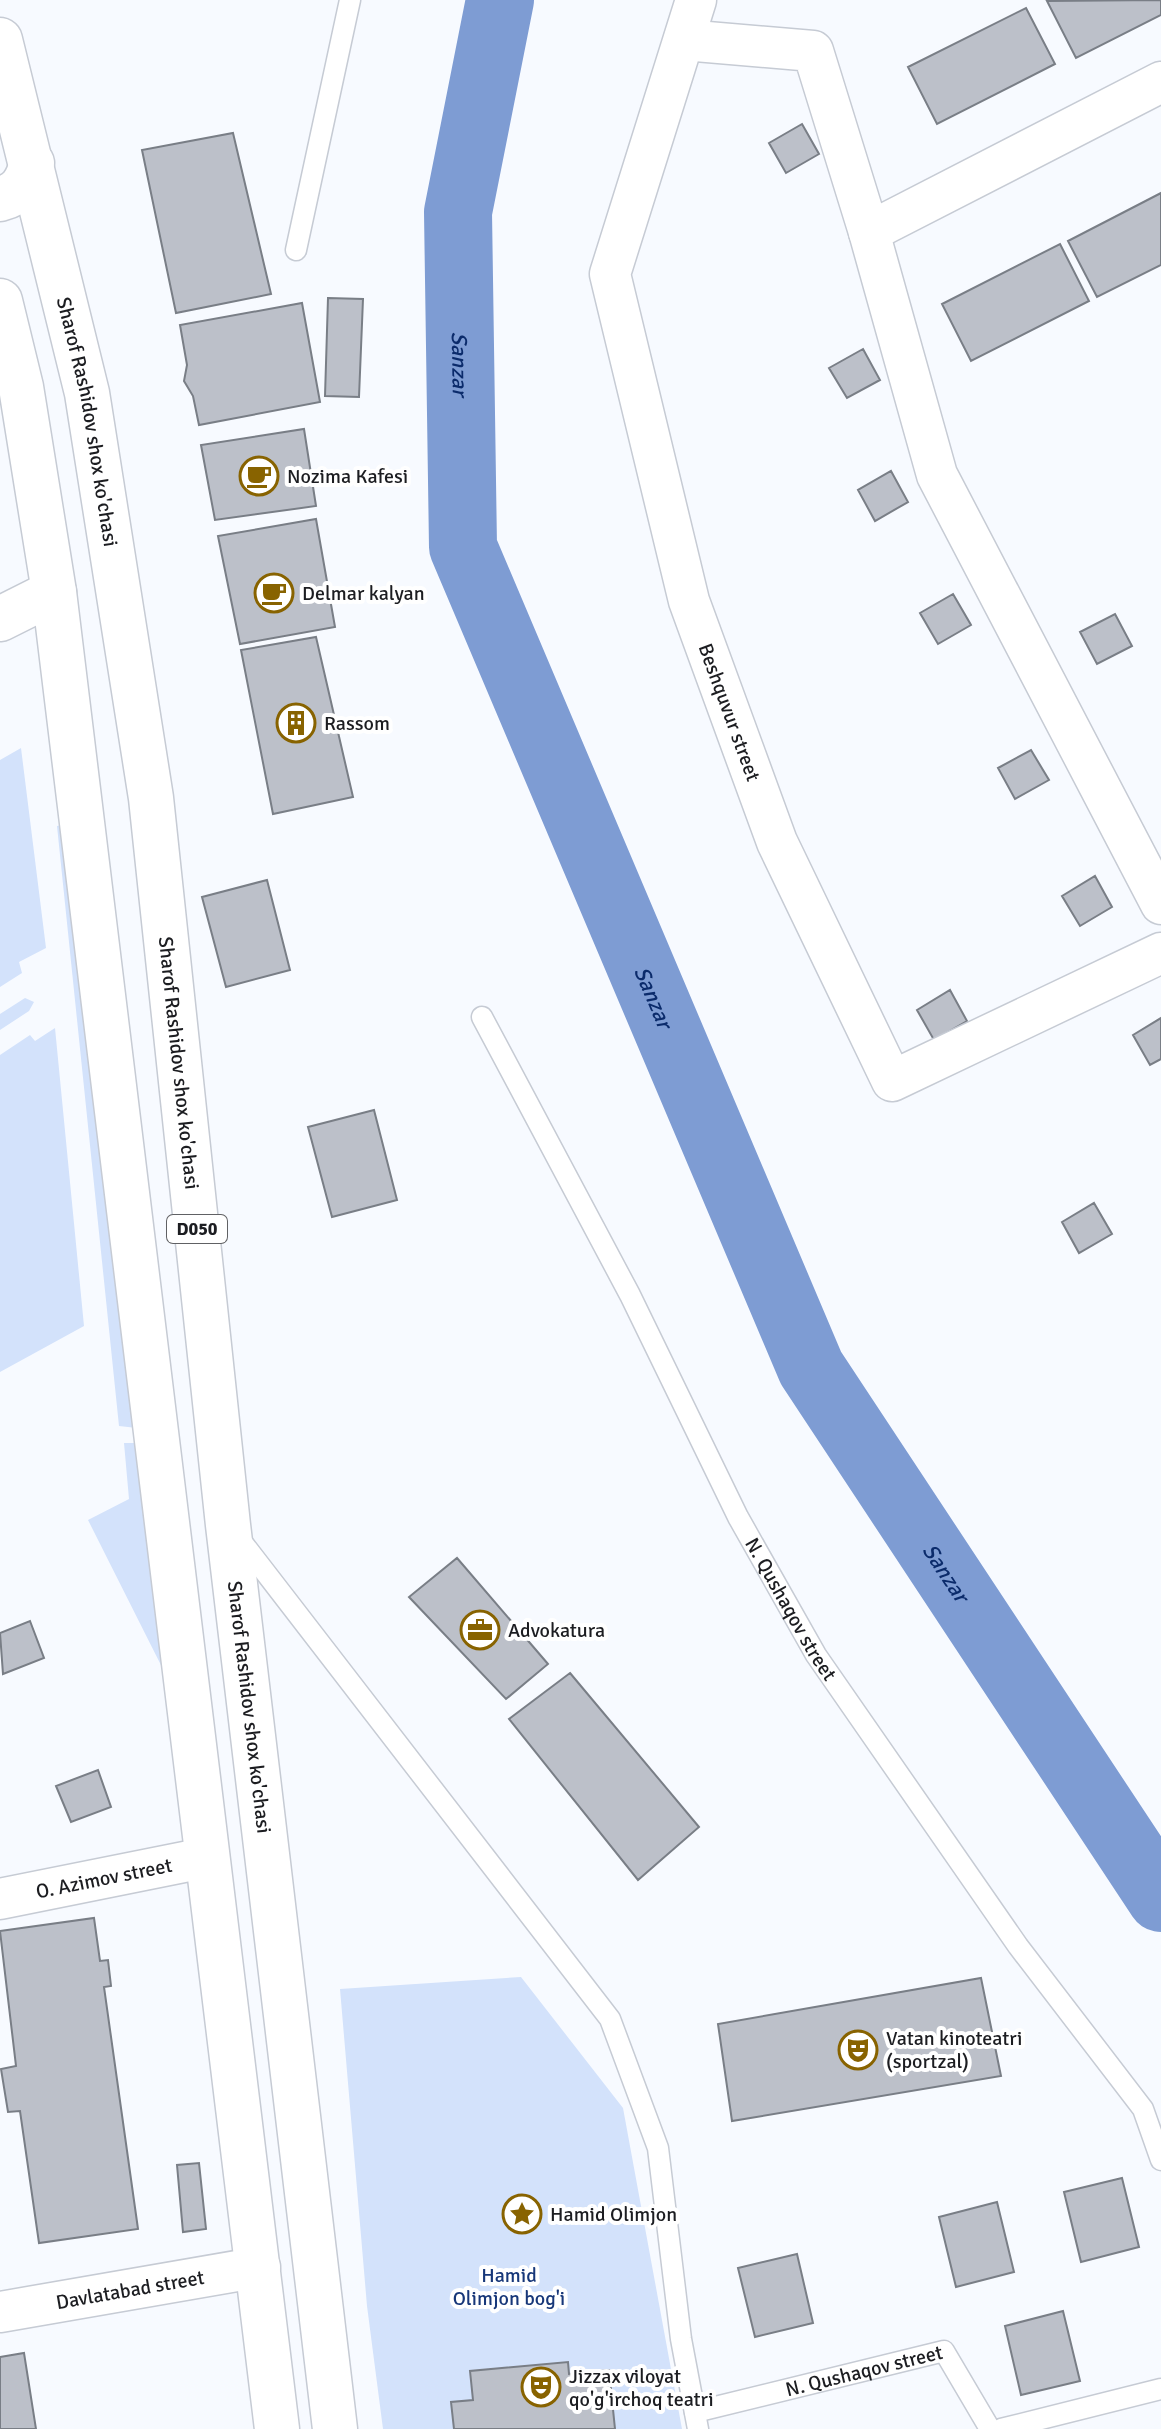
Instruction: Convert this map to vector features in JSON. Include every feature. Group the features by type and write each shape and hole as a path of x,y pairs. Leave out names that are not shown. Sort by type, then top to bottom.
{"main road":[{"name":"Sharof Rashidov shox ko'chasi","path":"0,40 87,393 151,798 228,1525 335,2429"},
{"path":"0,199 18,192 27,181 32,163"},
{"path":"0,301 21,387 54,592 260,2267 277,2429"},
{"path":"0,619 54,592"}],"street":[{"name":"Beshquvur street","path":"696,0 610,274 689,601 777,842 892,1081 1161,953"},
{"path":"684,40 813,51 869,232 937,475 1161,904"},
{"path":"869,232 1161,82"},
{"name":"O. Azimov street","path":"0,1899 209,1857"},
{"name":"Davlatabad street","path":"0,2312 260,2267"}],"lane":[{"path":"296,250 350,0"},
{"name":"N. Qushaqov street","path":"482,1017 630,1295 738,1517 816,1655 1018,1946 1143,2109 1161,2160"},
{"name":"N. Qushaqov street","path":"228,1525 610,2019 658,2148 681,2339 697,2421 944,2351 990,2429"},
{"path":"1001,2429 1161,2389"}],"green space":[{"path":"21,748 46,948 19,962 22,973 0,987 0,760"},
{"path":"75,823 146,1429 119,1426 57,826"},
{"path":"25,998 34,1002 29,1011 0,1030 0,1014"},
{"path":"55,1028 84,1326 0,1372 0,1055 30,1035 35,1041"},
{"path":"124,1443 148,1443 177,1697 88,1520 129,1499"},
{"name":"Hamid Olimjon bog'i","path":"521,1977 623,2108 682,2429 383,2429 367,2306 340,1989"}],"building":[{"path":"1161,0 1161,15 1076,58 1047,1"},
{"path":"1026,8 1055,64 937,124 908,67"},
{"path":"802,124 819,154 786,173 769,143"},
{"path":"233,133 271,294 176,313 142,150"},
{"path":"1161,193 1161,265 1097,297 1068,241"},
{"path":"1060,244 1089,301 971,361 942,304"},
{"path":"328,298 363,299 359,397 325,396"},
{"path":"302,303 320,402 199,425 193,396 184,381 187,365 180,325"},
{"path":"863,349 880,380 847,398 829,368"},
{"name":"Nozima Kafesi","path":"304,429 316,506 215,520 201,445"},
{"path":"891,471 908,502 875,521 858,490"},
{"path":"316,519 335,627 240,644 218,536"},
{"path":"953,594 971,625 938,644 920,613"},
{"path":"1115,614 1132,646 1097,664 1080,632"},
{"name":"Rassom","path":"316,637 353,797 273,814 241,650"},
{"path":"1031,750 1049,780 1015,799 998,768"},
{"path":"1095,876 1112,907 1080,926 1062,896"},
{"path":"267,880 290,970 226,987 202,897"},
{"path":"950,990 967,1021 934,1040 917,1010"},
{"path":"1161,1018 1161,1059 1150,1065 1133,1035"},
{"path":"374,1110 397,1200 332,1217 308,1127"},
{"path":"1094,1203 1112,1234 1079,1253 1062,1222"},
{"name":"Advokatura","path":"457,1558 548,1664 506,1699 409,1597"},
{"path":"30,1621 44,1658 3,1674 0,1633"},
{"path":"570,1673 699,1827 638,1880 509,1719"},
{"path":"98,1770 111,1807 71,1822 56,1786"},
{"path":"94,1918 100,1961 108,1960 111,1986 104,1987 138,2229 39,2243 20,2111 8,2112 1,2069 16,2066 0,1931"},
{"name":"Vatan kinoteatri (sportzal)","path":"981,1978 1001,2076 732,2121 718,2024"},
{"path":"199,2163 206,2229 183,2232 177,2165"},
{"path":"1122,2178 1139,2247 1081,2262 1064,2192"},
{"path":"997,2202 1014,2272 956,2287 939,2217"},
{"path":"797,2254 813,2323 755,2337 738,2268"},
{"path":"1063,2311 1080,2381 1021,2395 1005,2326"},
{"path":"24,2353 36,2429 0,2429 0,2357"},
{"name":"Jizzax viloyat qo'g'irchoq teatri","path":"568,2362 569,2374 609,2370 615,2429 454,2429 451,2402 473,2400 470,2371"}],"waterway":[{"name":"Sanzar","path":"500,0 458,212 463,547 811,1368 1161,1898"}],"place":[{"name":"Nozima Kafesi","path":"259,476"},
{"name":"Delmar kalyan","path":"274,593"},
{"name":"Rassom","path":"296,723"},
{"name":"Advokatura","path":"480,1630"},
{"name":"Vatan kinoteatri (sportzal)","path":"858,2050"},
{"name":"Hamid Olimjon","path":"522,2214"},
{"name":"Jizzax viloyat qo'g'irchoq teatri","path":"541,2387"}]}
